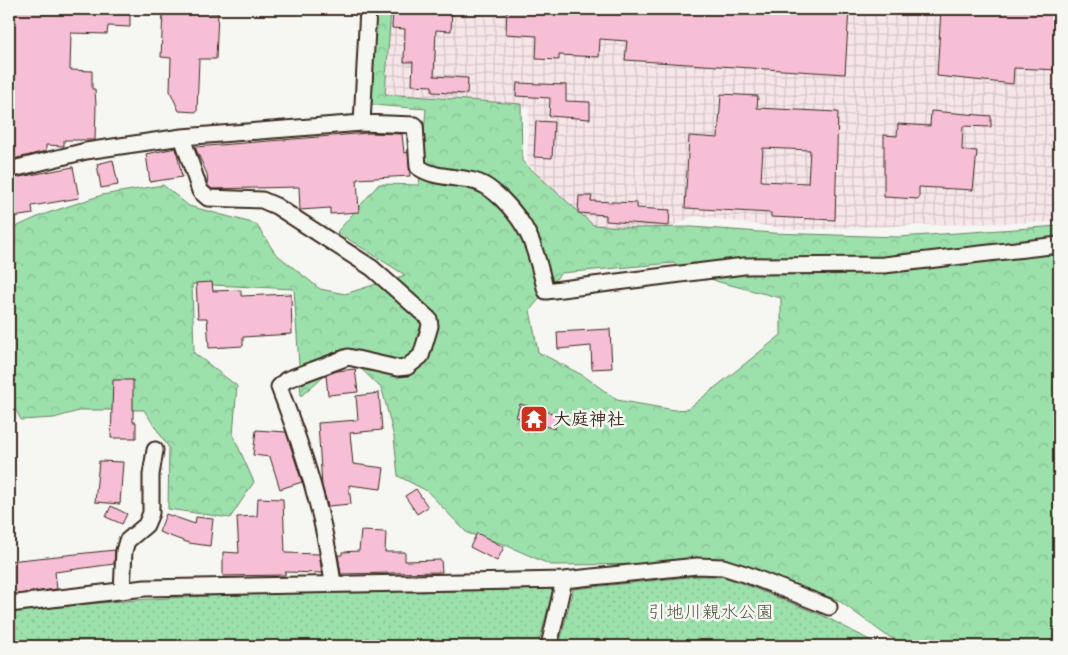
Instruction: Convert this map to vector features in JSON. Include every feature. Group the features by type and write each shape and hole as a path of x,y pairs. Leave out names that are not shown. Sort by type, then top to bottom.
{"street":[{"path":"362,123 368,9"},
{"path":"9,170 86,152 182,137 362,123 415,125 418,167 438,176 470,180 492,189 516,214 531,236 546,291 744,266 884,264 1059,245"},
{"path":"182,137 200,191 208,198 262,200 276,206 372,268 429,319 430,326 421,356 406,367 397,368 348,357 286,380 279,387 312,476 326,534 333,583"},
{"path":"122,591 124,551 127,541 146,525 151,513 151,475 155,450"},
{"path":"9,604 122,591 333,583 564,580 697,566 723,567 829,607"},
{"path":"549,646 564,580"}],"shaded area":[{"path":"388,9 1059,9 1059,222 795,230 695,216 652,234 587,233 527,162 529,108 385,94"}],"green space":[{"path":"376,9 391,9 385,94 521,104 522,161 593,225 635,228 692,227 773,233 899,237 1059,226 1059,631 1046,646 914,646 887,636 838,600 724,559 675,564 551,565 503,544 467,533 427,491 398,476 394,437 382,389 347,355 301,396 294,289 192,284 194,353 237,386 233,435 254,482 230,518 168,509 169,448 144,410 82,410 54,418 21,420 9,397 9,230 42,215 102,195 163,185 189,206 256,224 275,253 320,289 345,294 405,275 337,232 379,184 419,185 426,109 372,105","holes":["673,263 719,282 781,298 781,335 688,409 674,410 617,400 584,376 538,352 530,310 561,273"]},
{"name":"引地川親水公園","path":"697,576 721,576 744,584 826,617 881,646 559,646 573,589"},
{"path":"553,589 538,646 9,646 9,613 77,605 144,599 213,596"}],"building":[{"path":"9,9 130,9 130,27 108,26 107,34 71,33 70,70 92,71 92,89 95,89 96,106 95,140 64,140 64,146 46,145 46,151 9,160"},
{"path":"393,9 452,9 451,31 436,30 434,76 468,78 467,94 432,92 432,86 412,85 413,62 404,62 405,29 392,28"},
{"path":"507,9 849,9 845,74 625,60 627,41 600,39 599,57 559,55 559,60 536,59 537,36 506,34"},
{"path":"941,9 1059,9 1059,70 1014,68 1013,84 937,76"},
{"path":"163,11 218,13 216,59 199,59 197,112 179,111 170,91 171,58 161,57"},
{"path":"517,83 566,85 566,101 590,102 590,119 549,116 550,98 516,96"},
{"path":"721,94 758,96 757,108 838,112 835,220 771,217 771,213 685,208 689,136 718,138","holes":["763,148 810,150 808,183 761,181"]},
{"path":"931,111 991,116 991,127 963,126 962,150 977,151 973,190 919,187 919,199 884,197 884,135 897,136 898,124 930,126"},
{"path":"536,121 554,122 552,158 534,157"},
{"path":"368,133 402,134 404,153 408,152 410,176 357,179 359,212 330,214 330,208 300,210 299,187 212,189 208,186 207,174 195,147"},
{"path":"176,148 182,177 150,182 146,154"},
{"path":"113,160 118,185 101,188 97,164"},
{"path":"73,167 79,198 32,206 33,214 13,217 9,179"},
{"path":"579,196 592,196 591,201 637,203 637,208 670,210 669,226 606,221 606,215 578,213"},
{"path":"212,282 213,291 241,290 241,296 291,294 292,334 243,337 243,346 209,348 207,318 198,318 196,283"},
{"path":"610,329 612,368 592,369 591,346 558,349 557,332"},
{"path":"355,369 358,392 328,395 326,375 337,371"},
{"path":"113,380 133,380 133,422 136,422 136,438 111,438"},
{"path":"379,393 382,430 350,433 353,464 384,468 381,489 349,485 351,504 328,506 322,486 318,423 358,420 356,396"},
{"path":"520,404 559,415 555,429 516,417"},
{"path":"256,430 286,432 302,482 280,489 270,457 253,455"},
{"path":"99,461 123,462 120,504 95,502"},
{"path":"416,489 428,507 417,514 405,496"},
{"path":"258,498 283,499 285,553 319,554 322,573 285,572 285,575 223,576 223,552 239,553 237,517 257,516"},
{"path":"111,506 127,514 122,524 106,517"},
{"path":"166,514 195,524 196,517 213,519 210,546 189,543 159,532"},
{"path":"361,531 386,532 385,552 405,552 405,561 441,560 442,572 341,574 338,555 342,555 342,552 359,551"},
{"path":"477,533 504,547 497,561 470,547"},
{"path":"115,550 114,564 55,572 57,589 9,595 9,561"}],"place":[{"name":"大庭神社","path":"534,419"}]}
